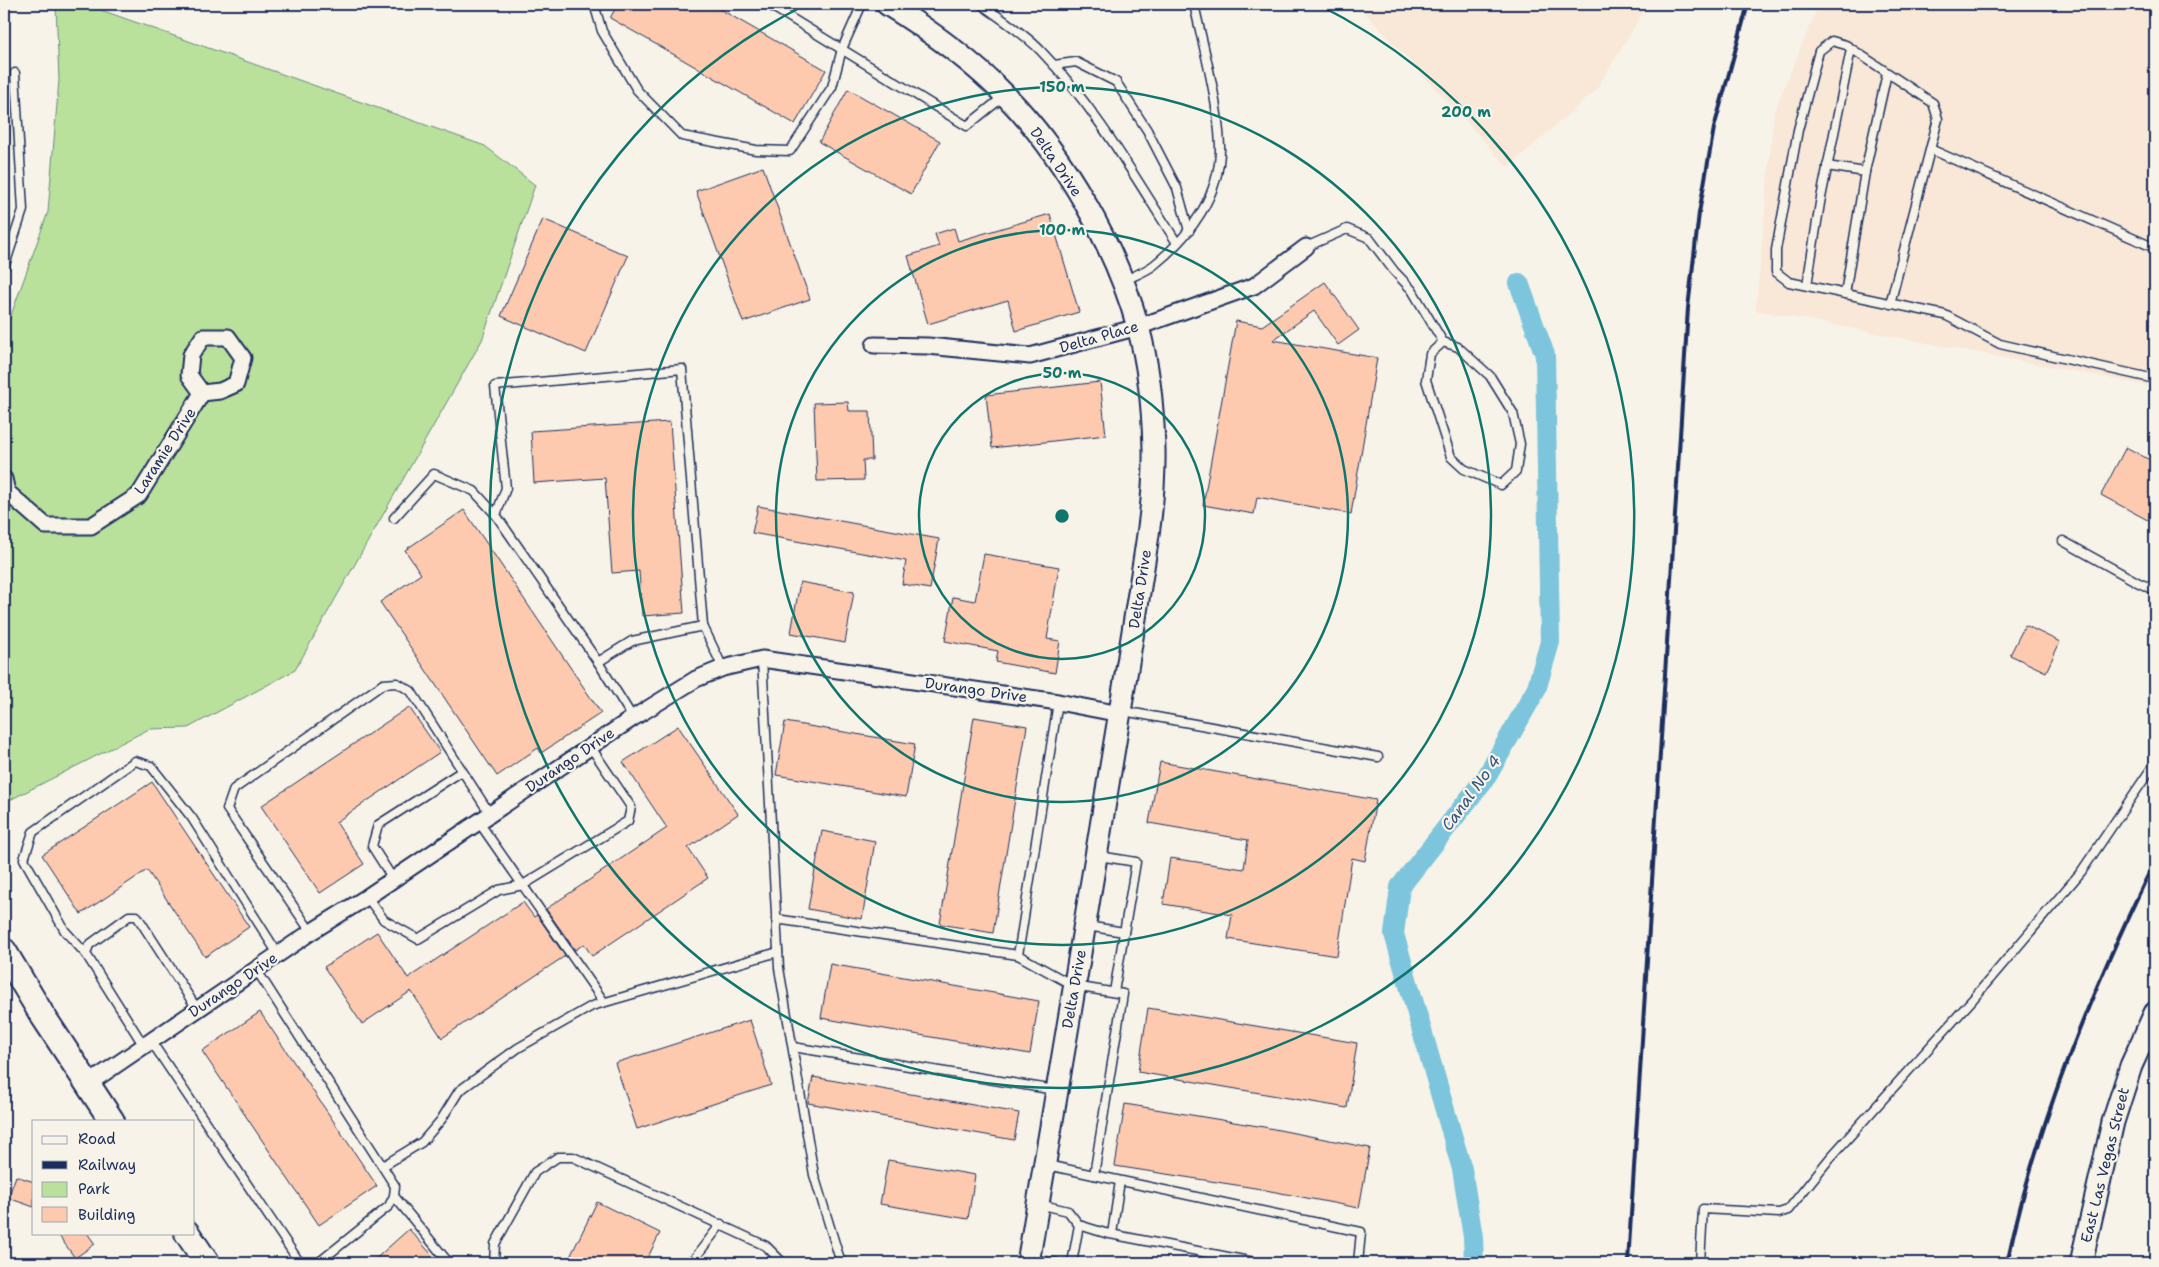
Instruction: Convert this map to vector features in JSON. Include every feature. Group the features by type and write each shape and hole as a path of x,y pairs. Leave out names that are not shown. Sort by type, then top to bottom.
{"main road":[{"name":"Delta Drive","path":"887,4 924,27 969,62 1005,95 1029,122 1062,166 1092,216 1122,282 1138,327 1152,395 1154,451 1152,508 1121,712 1028,1261"},
{"path":"4,951 41,1013 111,1120"},
{"name":"East Las Vegas Street","path":"2082,1263 2113,1122 2131,1066 2155,1013"},
{"path":"188,1234 207,1263"}],"street":[{"name":"Delta Place","path":"874,345 928,346 1030,356 1138,327 1254,286 1306,247"},
{"name":"Laramie Drive","path":"4,479 7,492 46,526 91,526 140,495 202,393"},
{"name":"Durango Drive","path":"88,1084 278,954 590,746 696,679 723,668 762,659 1121,712"}],"lane":[{"path":"594,4 602,31 637,90 682,136 756,150 790,151 832,87 842,49 862,4"},
{"path":"768,4 967,126 1005,95"},
{"path":"981,4 1040,49 1082,97 1131,167 1177,243"},
{"path":"1122,282 1152,266 1177,243 1189,231 1210,201 1218,170 1220,147 1194,4"},
{"path":"1890,304 1938,120 1933,104 1851,49 1832,41 1819,51 1798,130 1776,250 1776,272 1789,282 1807,285 1890,304 1945,315 2000,344 2155,380"},
{"path":"1807,285 1851,49"},
{"path":"1054,65 1076,62 1116,82 1147,130 1177,188 1189,231"},
{"path":"4,268 23,210 16,72"},
{"path":"1845,294 1865,172 1887,73"},
{"path":"1930,149 2155,248"},
{"path":"1828,166 1865,172"},
{"path":"1306,247 1347,229 1370,238 1394,271 1412,290 1443,342 1458,347 1490,376 1513,413 1520,444 1516,471 1501,485 1464,469 1451,457 1426,380 1430,354 1443,342"},
{"path":"496,515 506,488 495,386 682,369 703,626 723,668"},
{"path":"394,518 434,474 474,491 496,515 598,662 633,718"},
{"path":"2063,541 2138,583 2155,590"},
{"path":"598,662 632,641 703,626"},
{"path":"762,659 779,968 814,1175 841,1263"},
{"path":"311,932 227,809 234,789 383,684 398,683 411,691 462,771 484,817 524,885 604,1002"},
{"path":"1018,955 1058,702"},
{"path":"1121,712 1378,757"},
{"path":"367,896 384,920 418,939 499,890 524,885 628,821 631,807 590,746"},
{"path":"278,954 192,818 151,766 135,761 33,832 24,859 65,930 86,954 300,1263"},
{"path":"1700,1263 1703,1209 1779,1213 1788,1210 1830,1158 1979,992 2081,872 2155,763"},
{"path":"394,878 372,846 378,826 462,771"},
{"path":"1096,855 1136,862 1114,992"},
{"path":"86,954 89,945 129,916 137,916 197,1009"},
{"path":"776,919 1018,955 1074,986 1123,994 1094,1175"},
{"path":"1085,925 1124,932"},
{"path":"383,1166 422,1142 441,1120 459,1091 518,1048 592,1006 778,952"},
{"path":"256,969 395,1186 394,1196 389,1206 318,1263"},
{"path":"793,1047 1057,1090"},
{"path":"494,1263 495,1244 535,1172 558,1157 574,1157 721,1224 766,1246 783,1263"},
{"path":"1045,1165 1362,1232 1358,1263"},
{"path":"1112,1234 1120,1181"},
{"path":"394,1196 448,1263"},
{"path":"1038,1204 1068,1211 1079,1225 1112,1234 1259,1263"},
{"path":"691,1263 721,1224"},
{"path":"1072,1263 1079,1225"},
{"path":"1028,1261 1057,1263"}],"shaded area":[{"path":"1357,4 1648,4 1596,90 1508,167"},
{"path":"1819,4 2155,4 2155,387 1756,310 1774,112"}],"green space":[{"path":"56,4 84,4 485,146 535,185 482,340 295,670 188,728 149,729 4,803 4,324 10,318 48,212 59,80"}],"building":[{"path":"618,4 711,4 826,70 795,124 610,18"},
{"path":"848,89 940,141 911,194 819,142"},
{"path":"763,167 810,299 743,322 696,191"},
{"path":"1050,214 1079,312 1016,331 1008,300 928,324 908,256 939,246 935,234 954,228 958,241"},
{"path":"543,219 628,256 586,353 501,316"},
{"path":"1325,282 1359,330 1338,345 1314,311 1273,340 1377,358 1351,514 1257,497 1254,514 1203,505 1236,321 1262,326"},
{"path":"1100,382 1106,435 992,448 986,395"},
{"path":"848,402 849,411 870,411 872,460 863,460 864,480 817,481 814,403"},
{"path":"670,422 684,613 642,616 639,571 612,573 605,478 534,483 531,431"},
{"path":"2126,447 2155,463 2155,524 2101,495"},
{"path":"758,506 939,539 930,589 902,584 906,561 752,533"},
{"path":"464,510 601,713 541,753 538,748 497,776 380,602 421,574 405,550"},
{"path":"984,554 1059,567 1047,639 1060,641 1055,673 996,662 998,651 945,641 953,597 975,601"},
{"path":"800,582 854,592 845,643 791,633"},
{"path":"2025,625 2060,642 2046,672 2010,655"},
{"path":"409,707 440,752 336,822 364,864 320,893 261,806"},
{"path":"974,717 1027,726 993,933 940,924"},
{"path":"785,722 915,744 906,797 776,775"},
{"path":"678,726 738,814 688,848 708,878 592,956 584,944 575,950 546,909 667,828 623,762"},
{"path":"1160,762 1376,800 1365,861 1352,858 1337,956 1228,939 1232,915 1163,904 1170,858 1244,869 1248,840 1149,823"},
{"path":"152,782 249,927 205,957 147,870 81,914 42,855"},
{"path":"822,831 875,841 862,919 808,909"},
{"path":"523,902 534,917 537,915 565,956 442,1038 411,991 362,1024 324,967 377,932 408,978"},
{"path":"830,964 1039,1001 1030,1054 821,1018"},
{"path":"1148,1008 1357,1043 1347,1108 1138,1072"},
{"path":"260,1012 377,1186 319,1225 202,1051"},
{"path":"750,1020 771,1085 637,1129 615,1063"},
{"path":"813,1077 1019,1113 1014,1140 808,1103"},
{"path":"1125,1104 1264,1127 1370,1148 1359,1208 1255,1188 1115,1166"},
{"path":"888,1160 975,1175 968,1219 880,1204"},
{"path":"16,1176 32,1181 32,1206 8,1198"},
{"path":"597,1202 660,1233 645,1263 567,1263"},
{"path":"409,1229 439,1263 371,1263"},
{"path":"58,1234 88,1234 95,1244 75,1258"}],"waterway":[{"name":"Canal No 4","path":"1474,1263 1473,1237 1462,1169 1394,934 1400,887 1487,776 1536,690 1550,642 1545,355 1519,283"}],"railway":[{"path":"1628,1263 1688,308 1699,213 1714,128 1748,4"},
{"path":"2007,1263 2019,1210 2050,1108 2088,1007 2155,861"}]}
